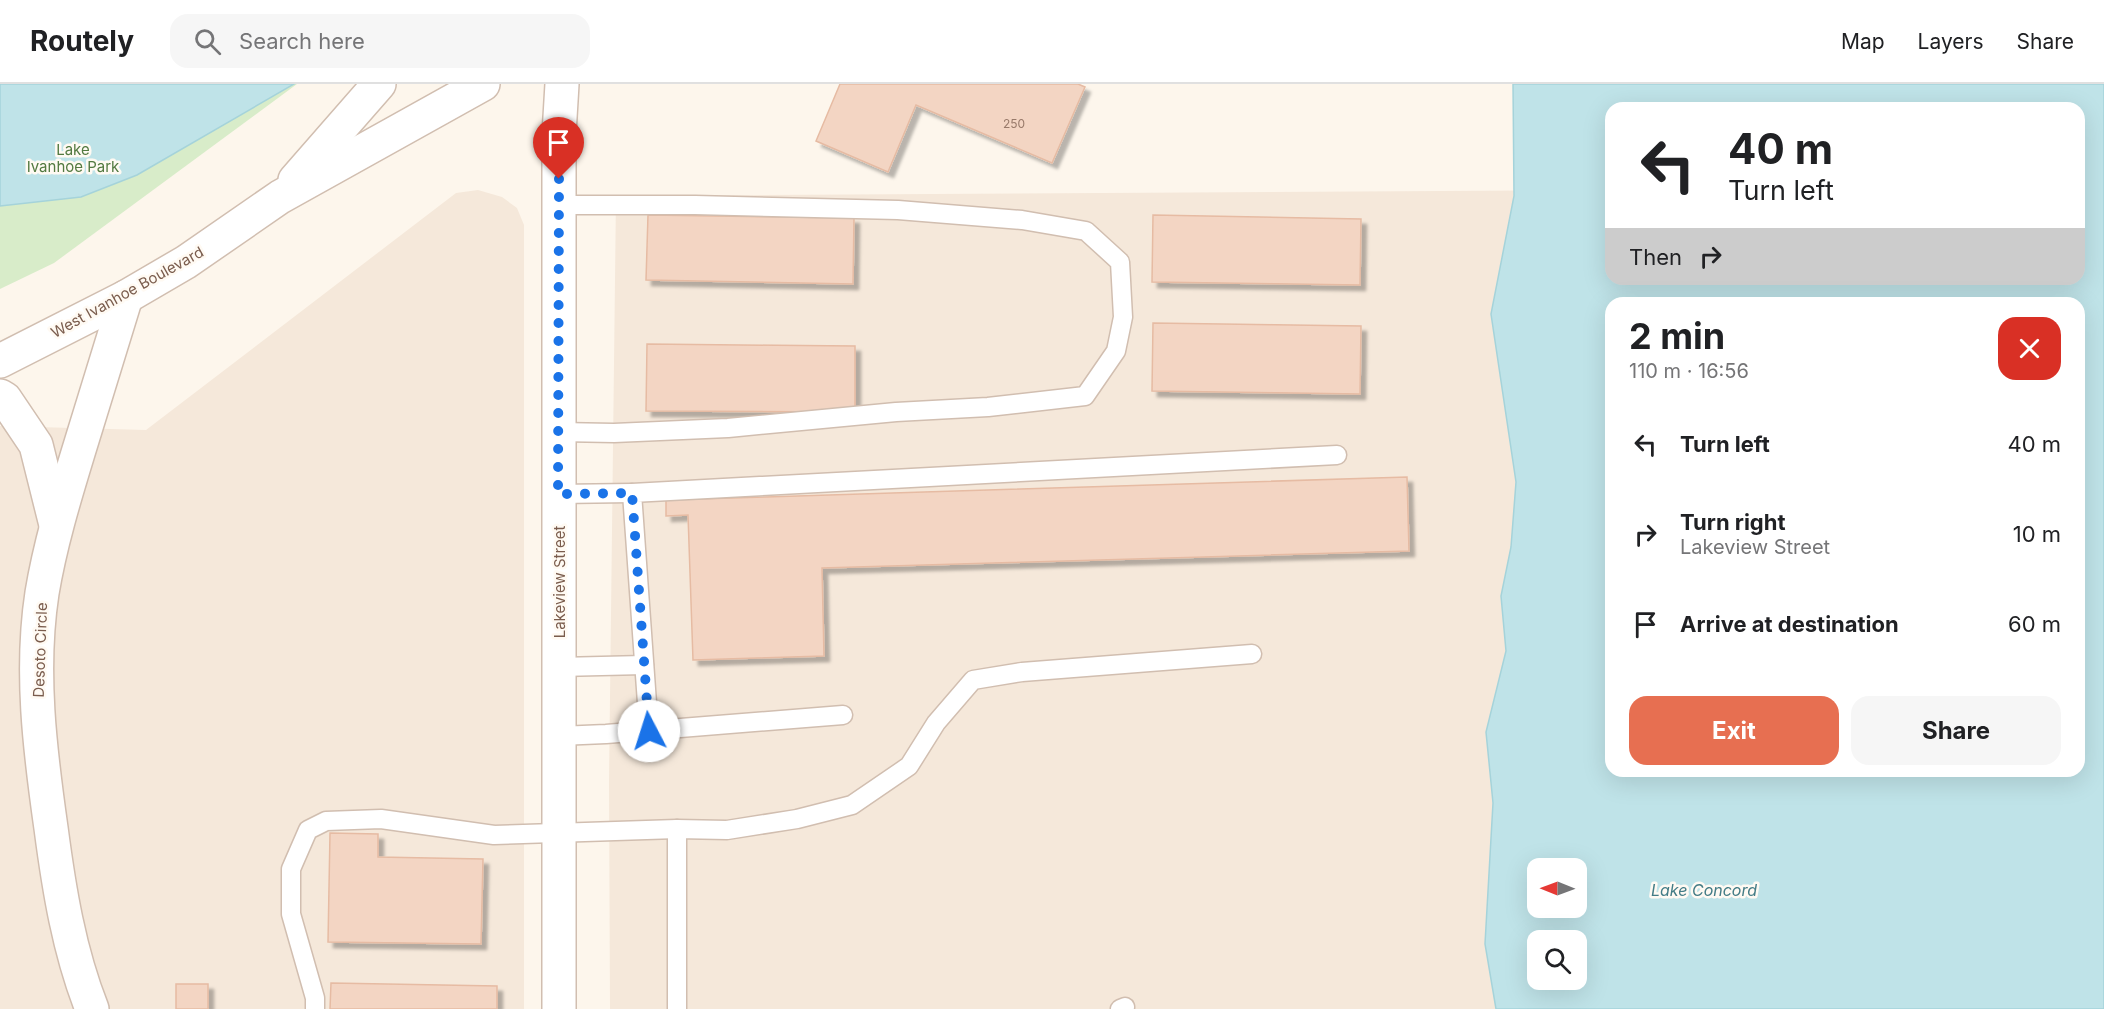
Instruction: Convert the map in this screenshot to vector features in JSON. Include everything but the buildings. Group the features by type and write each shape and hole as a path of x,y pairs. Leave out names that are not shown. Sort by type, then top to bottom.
{"street":[{"name":"West Ivanhoe Boulevard","path":"280,197 379,84"},
{"name":"West Ivanhoe Boulevard","path":"0,361 126,297 186,262 280,197 483,84"},
{"name":"Lakeview Street","path":"559,1009 559,134 562,84"},
{"name":"Desoto Circle","path":"92,1009 84,990 60,894 44,780 37,704 37,638 42,593 56,525 126,297"},
{"path":"0,396 5,399 36,445 56,525"}],"lane":[{"path":"559,205 695,205 898,210 1022,220 1086,231 1119,262 1123,316 1116,351 1085,396 988,407 896,412 728,428 614,433 559,432"},
{"path":"558,494 632,493 1337,455"},
{"path":"632,493 649,731"},
{"path":"315,1009 315,998 291,914 291,869 308,830 326,822 381,819 494,835 677,829 727,830 797,819 852,805 909,766 936,723 973,680 1022,672 1252,654"},
{"path":"559,667 644,665"},
{"path":"559,736 843,716"},
{"path":"677,829 677,1009"}],"shaded area":[{"path":"478,190 502,197 517,208 524,225 524,1009 0,1009 0,426 146,430 456,193"},
{"path":"1605,190 1605,285 2079,285 2080,297 1605,297 1605,777 2085,777 2085,454 2104,1009 610,1009 609,782 616,196"}],"green space":[{"name":"Lake Ivanhoe Park","path":"0,84 297,84 54,263 0,289"}],"water":[{"name":"Lake Ivanhoe Park","path":"0,84 294,84 137,175 81,197 0,206"},
{"name":"Lake Concord","path":"1513,84 2104,84 2104,1009 1496,1009 1485,944 1493,803 1486,732 1506,651 1501,596 1511,547 1516,482 1491,314 1514,196"}],"route":[{"path":"559,179 558,494 632,493 649,731"}]}
